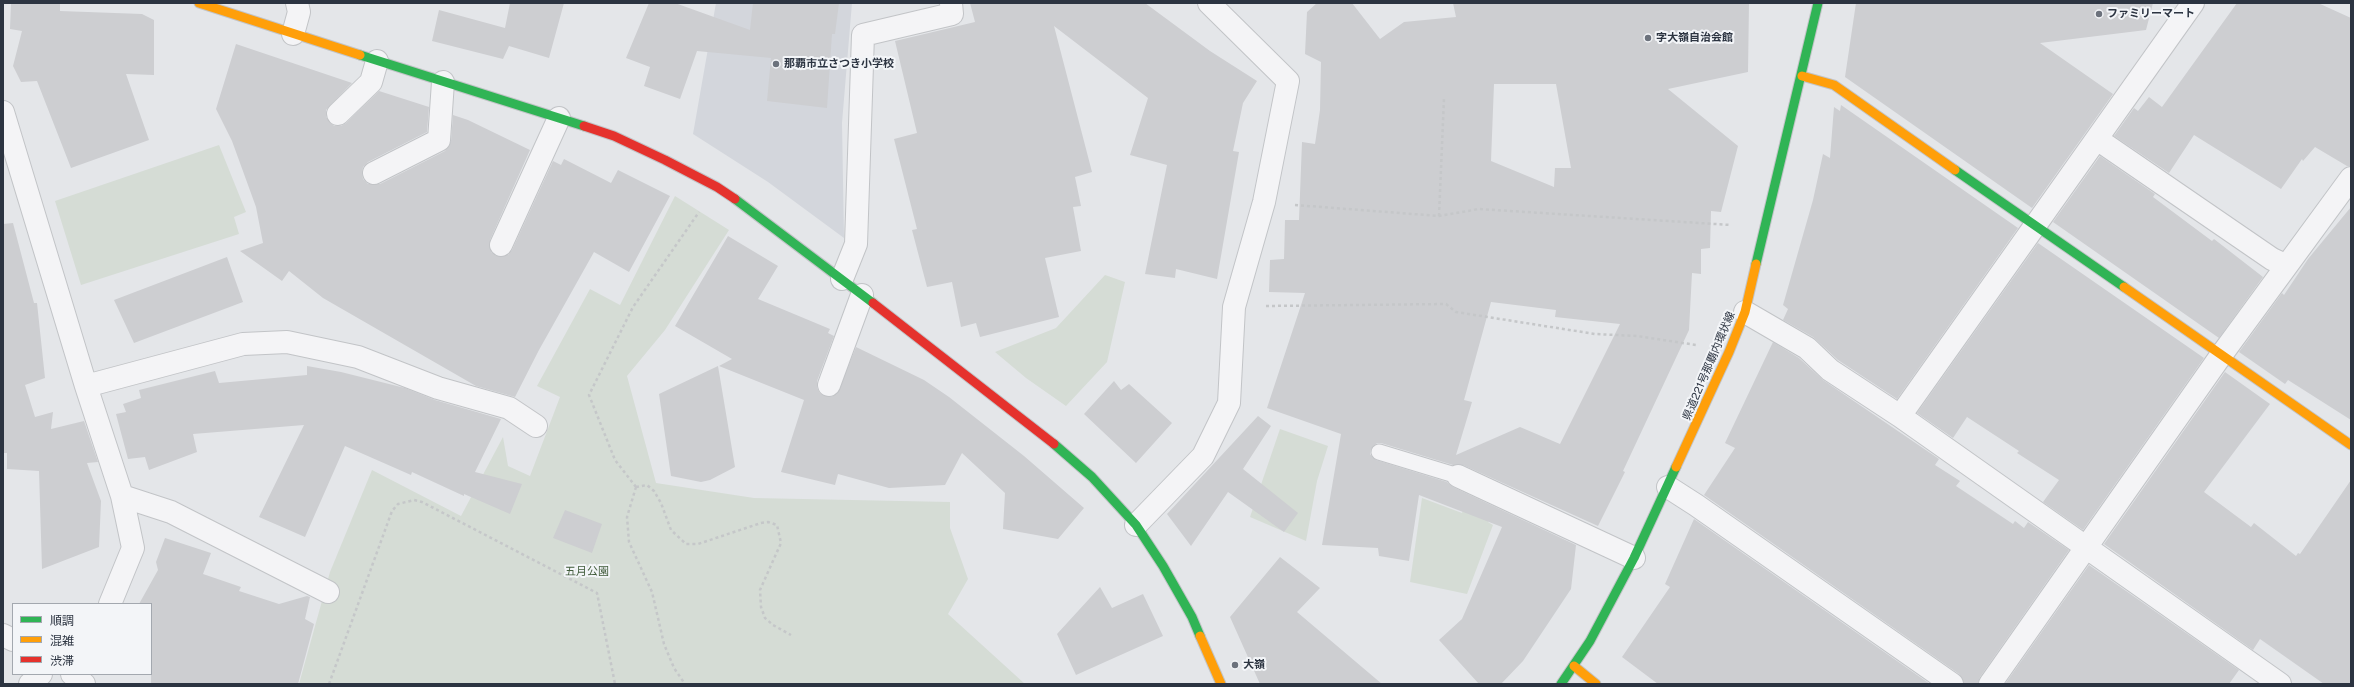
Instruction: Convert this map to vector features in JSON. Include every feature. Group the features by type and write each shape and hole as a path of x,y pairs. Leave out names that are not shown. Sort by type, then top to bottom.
{"street":[{"path":"199,3 614,136 717,187 754,212 1043,434 1092,477 1136,525 1192,617 1221,684"},
{"path":"294,34 299,12 297,3"},
{"path":"842,279 856,244 863,35 952,14 951,3"},
{"path":"1136,525 1203,456 1229,403 1234,307 1264,202 1288,81 1209,3"},
{"name":"県道221号那覇内環状線","path":"1561,684 1590,641 1634,558 1668,488 1729,352 1745,312 1802,76 1818,3"},
{"path":"1900,416 2193,3"},
{"path":"338,114 371,82 377,61"},
{"path":"1802,76 1834,86 2351,445"},
{"path":"374,173 440,140 443,82"},
{"path":"3,112 86,386 122,496 133,548 110,603"},
{"path":"501,245 559,118"},
{"path":"2097,140 2272,259 2285,265"},
{"path":"1990,684 2285,265 2351,178"},
{"path":"829,385 862,295"},
{"path":"1745,312 1807,348 1830,370 1900,416 2280,684"},
{"path":"86,386 243,344 287,342 358,358 438,388 509,408 536,426"},
{"path":"1458,476 1634,558"},
{"path":"1668,488 1696,505 1952,684"},
{"path":"122,496 171,512 328,592"},
{"path":"3,635 12,640"},
{"path":"1574,666 1596,684"},
{"path":"30,684 40,675"},
{"path":"73,675 84,684"}],"lane":[{"path":"1379,452 1458,476"}],"path":[{"path":"1440,216 1444,98"},
{"path":"636,487 615,460 588,395 633,307 717,187"},
{"path":"1264,202 1440,216 1479,209 1731,225"},
{"path":"1234,307 1446,304 1456,312 1595,334 1637,336 1696,345"},
{"path":"636,487 647,485 654,491 662,503 671,530 686,544 698,544 761,523 768,522 777,525 781,543 760,590 761,607 766,618 773,625 791,635"},
{"path":"636,487 627,517 628,542 652,592 664,644 674,668 685,684"},
{"path":"329,684 392,511 398,504 414,500 422,502 597,593 615,684"}],"shaded area":[{"name":"那覇市立さつき小学校","path":"716,3 852,3 842,123 844,238 768,182 693,134"}],"green space":[{"path":"219,145 246,212 234,217 239,234 81,285 55,201"},
{"name":"五月公園","path":"675,196 729,230 665,330 627,376 656,483 754,498 950,502 950,528 968,579 948,614 1025,684 299,684 330,572 372,470 461,516 503,437 508,466 530,476 560,397 537,386 590,289 620,305"},
{"path":"1105,275 1125,282 1107,362 1066,406 1026,378 995,352 1056,328"},
{"path":"1280,429 1328,446 1317,481 1306,541 1250,517"},
{"path":"1422,498 1462,513 1467,499 1494,511 1488,522 1493,525 1467,594 1410,582"}],"building":[{"path":"11,3 60,3 60,11 142,14 154,20 154,75 126,74 149,140 71,168 37,81 21,82 13,66 22,31 10,29"},
{"path":"510,3 564,3 549,58 509,46 503,59 432,41 439,10 505,28"},
{"path":"649,3 675,3 750,30 753,3 839,3 835,34 832,34 827,108 767,101 771,58 697,51 680,99 644,86 650,67 626,58"},
{"path":"970,3 1145,3 1210,51 1257,81 1243,103 1233,151 1239,152 1217,279 1176,269 1175,278 1145,274 1167,165 1130,155 1148,98 1054,26 1092,172 1075,177 1081,206 1073,207 1081,251 1045,258 1059,317 980,337 976,323 961,327 952,282 927,287 912,230 917,229 894,139 917,133 895,41 975,22"},
{"path":"1317,3 1352,3 1380,39 1404,22 1456,17 1453,3 1749,3 1748,72 1668,89 1738,146 1721,212 1711,211 1710,248 1701,249 1701,274 1692,273 1689,330 1623,471 1625,472 1598,526 1463,465 1453,465 1381,443 1377,443 1371,449 1370,454 1376,460 1447,482 1453,487 1576,545 1571,589 1523,661 1501,684 1479,684 1439,640 1462,619 1502,527 1419,495 1409,561 1379,556 1378,548 1322,545 1341,434 1267,408 1305,293 1269,292 1270,260 1284,259 1285,220 1299,220 1302,142 1315,144 1320,110 1321,62 1305,54 1307,12","holes":["1494,84 1556,84 1571,168 1555,168 1554,187 1491,161","1491,302 1556,310 1555,317 1620,324 1560,444 1520,427 1456,455 1472,402 1464,400"]},
{"path":"1856,3 2153,3 2146,30 2040,43 2113,94 2032,208 1845,77"},
{"path":"2237,3 2318,3 2351,18 2351,166 2347,166 2315,147 2303,161 2302,159 2281,189 2194,135 2169,173 2114,136 2134,108 2138,111 2149,97 2162,107"},
{"path":"236,44 352,83 326,110 326,117 334,126 341,126 346,123 379,91 429,107 427,132 368,162 363,167 363,179 368,184 380,184 445,151 451,141 453,115 468,120 530,150 490,240 491,252 496,256 508,255 512,250 553,161 561,165 564,159 611,183 618,170 670,196 629,272 594,252 539,350 515,397 476,386 323,298 289,271 282,281 240,251 263,243 256,207 232,141 216,109"},
{"path":"1841,105 2018,228 1897,399 1838,360 1813,337 1783,320 1788,309 1783,305 1813,200 1823,154 1830,158 1834,107 1840,111"},
{"path":"2100,156 2155,194 2153,197 2212,241 2214,239 2263,277 2219,338 2053,222"},
{"path":"2351,207 2351,420 2288,380 2285,384 2239,352 2282,293 2284,295 2308,259"},
{"path":"13,223 34,303 37,303 45,378 25,385 35,417 53,412 51,429 84,421 98,462 87,463 101,501 99,547 42,569 39,471 7,469 7,453 3,453 3,224"},
{"path":"728,236 778,266 758,299 830,329 828,333 834,336 817,381 817,388 820,393 831,397 837,394 856,347 924,380 949,397 1024,456 1084,508 1058,539 1003,529 1005,493 962,453 945,485 889,488 838,474 835,485 781,472 804,400 719,366 732,359 675,326"},
{"path":"2038,243 2204,358 2083,530 2043,502 2059,480 2017,453 2019,451 1967,417 1953,438 1917,413"},
{"path":"227,257 243,302 134,343 114,300"},
{"path":"1773,342 1799,358 1823,380 1939,459 1935,465 1960,481 1956,486 2013,524 2015,521 2024,528 2028,522 2069,550 1980,677 1978,684 1964,684 1959,674 1704,495 1735,448 1725,443"},
{"path":"307,366 341,372 405,388 435,400 501,419 475,472 522,484 510,514 464,494 464,496 412,472 411,475 345,446 305,537 259,517 304,425 193,434 197,452 149,470 145,457 128,459 116,414 126,412 123,404 141,398 139,390 215,371 219,383 307,375"},
{"path":"718,366 735,467 710,480 701,482 671,476 659,394"},
{"path":"2225,372 2270,404 2204,492 2251,527 2254,523 2296,556 2298,553 2300,554 2351,480 2351,684 2324,684 2260,639 2253,650 2104,544"},
{"path":"1114,381 1121,390 1129,384 1172,423 1136,463 1084,414"},
{"path":"1258,416 1271,426 1243,469 1298,513 1284,532 1228,492 1191,546 1167,514"},
{"path":"565,510 602,524 592,553 553,538"},
{"path":"1694,519 1930,684 1658,684 1622,657 1670,587 1665,584"},
{"path":"165,538 211,553 203,574 241,587 239,591 279,604 307,596 310,597 305,619 314,624 298,684 151,684 152,603 140,603 158,570 156,562"},
{"path":"1280,557 1320,588 1297,612 1382,684 1260,684 1230,617"},
{"path":"2089,565 2239,670 2229,684 2005,684"},
{"path":"1100,587 1112,608 1143,594 1163,636 1076,675 1057,634"}],"traffic: fast":[{"path":"1756,264 1818,3"},
{"path":"360,55 584,126"},
{"path":"1955,170 2124,287"},
{"path":"735,199 873,303"},
{"path":"1054,444 1092,477 1136,525 1163,566 1192,617 1200,636"},
{"path":"1561,684 1590,641 1634,558 1676,467"}],"traffic: slow":[{"path":"199,3 360,55"},
{"path":"1802,76 1834,85 1955,170"},
{"path":"1676,467 1729,352 1745,312 1756,264"},
{"path":"2124,287 2351,445"},
{"path":"1200,636 1221,684"},
{"path":"1574,666 1596,684"}],"traffic: jam":[{"path":"584,126 614,136 665,160 717,187 735,199"},
{"path":"873,303 1054,444"}],"place":[{"name":"ファミリーマート","path":"2099,14"},
{"name":"字大嶺自治会館","path":"1648,38"},
{"name":"那覇市立さつき小学校","path":"776,64"},
{"name":"大嶺","path":"1235,665"}]}
